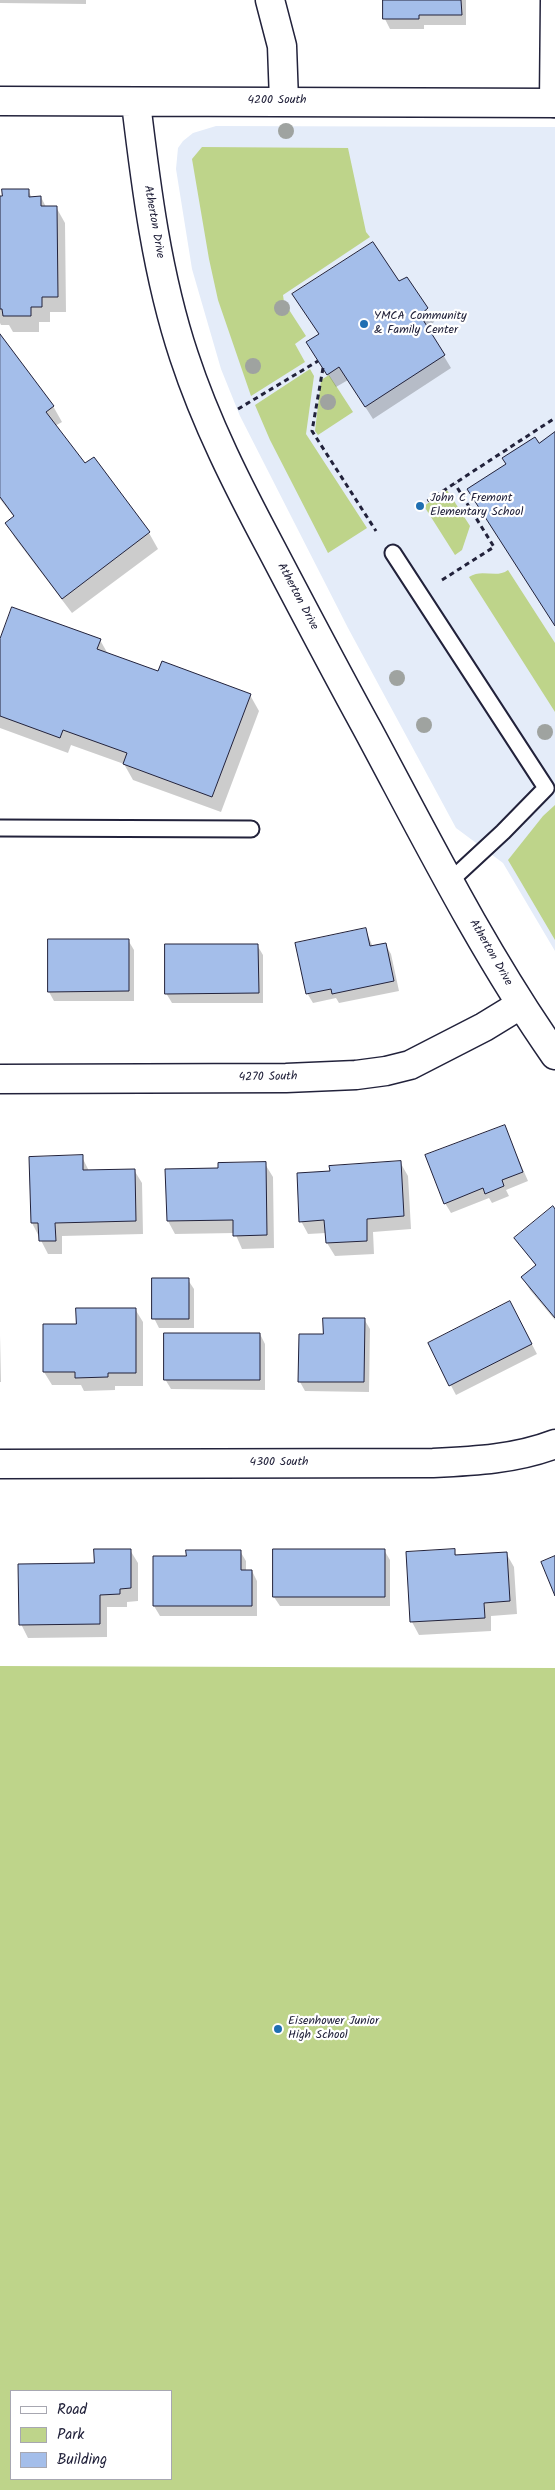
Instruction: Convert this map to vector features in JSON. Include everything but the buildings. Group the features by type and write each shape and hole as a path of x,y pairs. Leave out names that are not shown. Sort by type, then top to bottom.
{"street":[{"path":"270,0 282,46 284,101"},
{"path":"554,102 555,0"},
{"name":"4200 South","path":"0,101 554,102"},
{"name":"Atherton Drive","path":"136,102 154,234 171,312 183,356 199,399 239,488 449,882 520,1005 555,1054"},
{"name":"4270 South","path":"0,1078 286,1078 356,1075 410,1065 484,1027 520,1005"},
{"name":"4300 South","path":"0,1464 433,1463 500,1458 533,1453 555,1444"}],"lane":[{"path":"394,553 550,785 449,882"},
{"path":"0,828 251,829"}],"path":[{"path":"237,409 318,360"},
{"path":"323,368 312,431 376,531"},
{"path":"420,506 555,418"},
{"path":"454,484 494,547 459,568"}],"shaded area":[{"name":"John C Fremont Elementary School","path":"216,126 555,127 555,951 503,863 456,828 348,628 240,416 221,369 192,269 176,169 178,148 183,141 193,133"}],"green space":[{"path":"202,147 348,148 366,232 370,237 283,295 284,302 306,336 295,344 305,362 251,396 218,300 209,259 192,159"},
{"path":"310,369 314,376 306,434 367,528 328,553 270,440 255,405"},
{"path":"329,375 353,412 318,435 315,431 321,380"},
{"path":"447,490 470,526 462,550 455,555 424,506"},
{"path":"508,570 555,643 555,712 469,577 479,573 499,574"},
{"path":"555,805 555,940 508,860 543,816"},
{"name":"Eisenhower Junior High School","path":"0,1666 555,1668 555,2490 0,2490"}],"place":[{"name":"YMCA Community & Family Center","path":"364,324"},
{"name":"John C Fremont Elementary School","path":"420,506"},
{"name":"Eisenhower Junior High School","path":"278,2029"}]}
